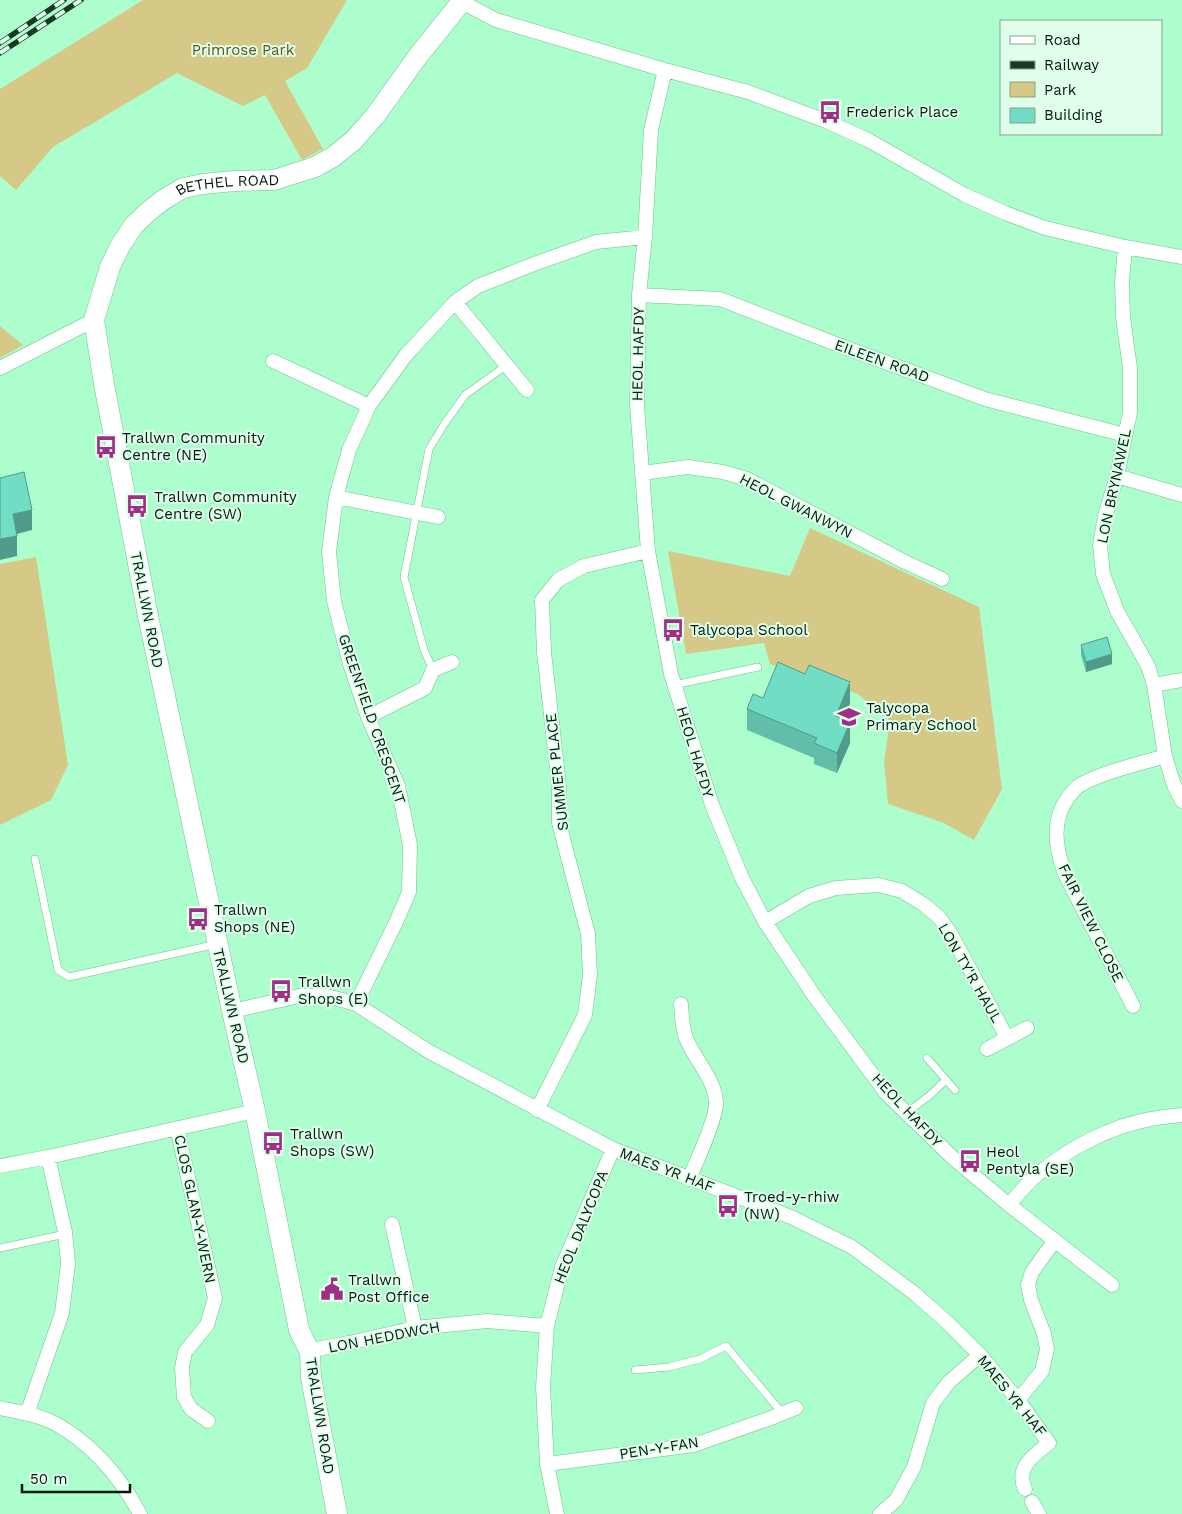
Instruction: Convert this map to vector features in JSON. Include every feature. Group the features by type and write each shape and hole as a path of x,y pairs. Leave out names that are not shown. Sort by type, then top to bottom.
{"street":[{"path":"463,1 496,20 665,70 748,92 826,121 868,140 966,195 1005,213 1045,228 1125,247 1182,257"},
{"name":"BETHEL ROAD","path":"94,320 110,267 120,246 134,225 149,211 183,188 234,181 274,180 315,168 333,157 353,141 375,116 418,56 463,1"},
{"name":"HEOL HAFDY","path":"665,70 651,130 645,237 639,295 637,405 648,551 671,674 712,805 742,878 765,922 815,997 886,1093 952,1158 1112,1285"},
{"name":"GREENFIELD CRESCENT","path":"356,1004 409,892 410,845 398,786 368,717 350,664 334,601 329,552 336,497 349,450 369,406 406,355 455,302 478,286 587,245 596,242 645,237"},
{"name":"LON BRYNAWEL","path":"1125,247 1122,282 1123,317 1130,368 1130,412 1117,476 1105,516 1100,545 1103,574 1117,611 1148,666 1154,685 1165,756 1174,785 1182,801"},
{"name":"EILEEN ROAD","path":"639,295 720,299 985,399 1125,435"},
{"path":"455,302 527,390"},
{"path":"0,368 94,320"},
{"name":"TRALLWN ROAD","path":"94,320 104,384 148,616 255,1111 300,1330 310,1352 311,1378 337,1514"},
{"path":"274,361 369,406"},
{"name":"HEOL GWANWYN","path":"642,473 688,467 723,472 747,479 905,562 942,579"},
{"path":"1117,476 1182,496"},
{"path":"336,497 438,517"},
{"name":"SUMMER PLACE","path":"537,1110 585,1015 590,975 588,934 559,823 559,786 544,652 542,600 558,580 584,566 648,551"},
{"path":"368,717 425,688 433,670 452,662"},
{"path":"1154,685 1182,680"},
{"name":"FAIR VIEW CLOSE","path":"1133,1006 1065,874 1056,842 1057,822 1062,805 1076,788 1095,778 1165,756"},
{"name":"LON TY'R HAUL","path":"765,922 809,896 836,888 880,885 902,891 939,917 951,934 1007,1038"},
{"name":"MAES YR HAF","path":"232,1011 299,996 327,996 356,1004 428,1051 613,1149 791,1217 852,1247 914,1293 948,1323 980,1355 1018,1400 1049,1442 1025,1464 1022,1480 1025,1489"},
{"path":"681,1004 686,1039 710,1079 716,1105 713,1119 690,1179"},
{"name":"LON TY'R HAUL","path":"987,1049 1027,1028"},
{"path":"0,1166 255,1111"},
{"path":"1009,1205 1036,1175 1087,1141 1119,1128 1150,1119 1182,1115"},
{"name":"CLOS GLAN-Y-WERN","path":"177,1128 214,1298 207,1325 185,1352 182,1368 184,1398 191,1409 208,1422"},
{"name":"HEOL DALYCOPA","path":"557,1514 548,1464 543,1387 547,1326 562,1267 613,1149"},
{"path":"28,1414 62,1313 68,1264 65,1234 48,1157"},
{"path":"392,1224 415,1328"},
{"path":"1018,1400 1042,1371 1047,1349 1044,1334 1030,1300 1028,1285 1032,1272 1055,1240"},
{"name":"LON HEDDWCH","path":"310,1352 415,1328 487,1321 547,1326"},
{"path":"880,1514 896,1500 914,1467 933,1403 949,1382 980,1355"},
{"path":"0,1408 28,1414 55,1424 85,1443 106,1463 129,1493 140,1514"},
{"name":"PEN-Y-FAN","path":"548,1464 694,1445 796,1408"}],"lane":[{"path":"433,670 424,650 404,577 429,449 465,395 506,365"},
{"path":"674,684 758,667"},
{"path":"35,859 58,970 69,977 218,944"},
{"path":"927,1058 955,1090"},
{"path":"906,1113 929,1096 946,1080"},
{"path":"0,1248 65,1234"},
{"path":"635,1370 669,1367 700,1359 726,1346 782,1413"}],"green space":[{"name":"Primrose Park","path":"143,0 347,0 307,68 285,81 323,149 302,160 265,95 243,106 177,73 53,147 16,190 0,176 0,89"},
{"path":"0,326 23,345 0,358"},
{"name":"Talycopa Primary School","path":"810,528 979,607 1002,789 974,840 944,823 888,804 884,762 890,721 858,694 770,664 764,643 686,654 668,551 790,576"},
{"path":"36,557 68,765 51,800 0,825 0,564"}],"building":[{"path":"24,472 32,510 13,514 17,536 0,539 0,478"},
{"path":"1107,637 1112,654 1086,662 1081,645"},
{"path":"778,662 805,674 809,665 850,682 836,716 850,722 837,753 814,743 817,738 747,709 753,694 763,698"}],"railway":[{"path":"0,43 64,0"},
{"path":"0,53 81,0"}],"place":[{"name":"Frederick Place","path":"830,112"},
{"name":"Trallwn Community Centre (NE)","path":"106,447"},
{"name":"Trallwn Community Centre (SW)","path":"137,506"},
{"name":"Talycopa School","path":"673,630"},
{"name":"Talycopa Primary School","path":"849,717"},
{"name":"Trallwn Shops (NE)","path":"198,919"},
{"name":"Trallwn Shops (E)","path":"281,991"},
{"name":"Trallwn Shops (SW)","path":"273,1143"},
{"name":"Heol Pentyla (SE)","path":"970,1161"},
{"name":"Troed-y-rhiw (NW)","path":"728,1206"},
{"name":"Trallwn Post Office","path":"332,1289"}]}
